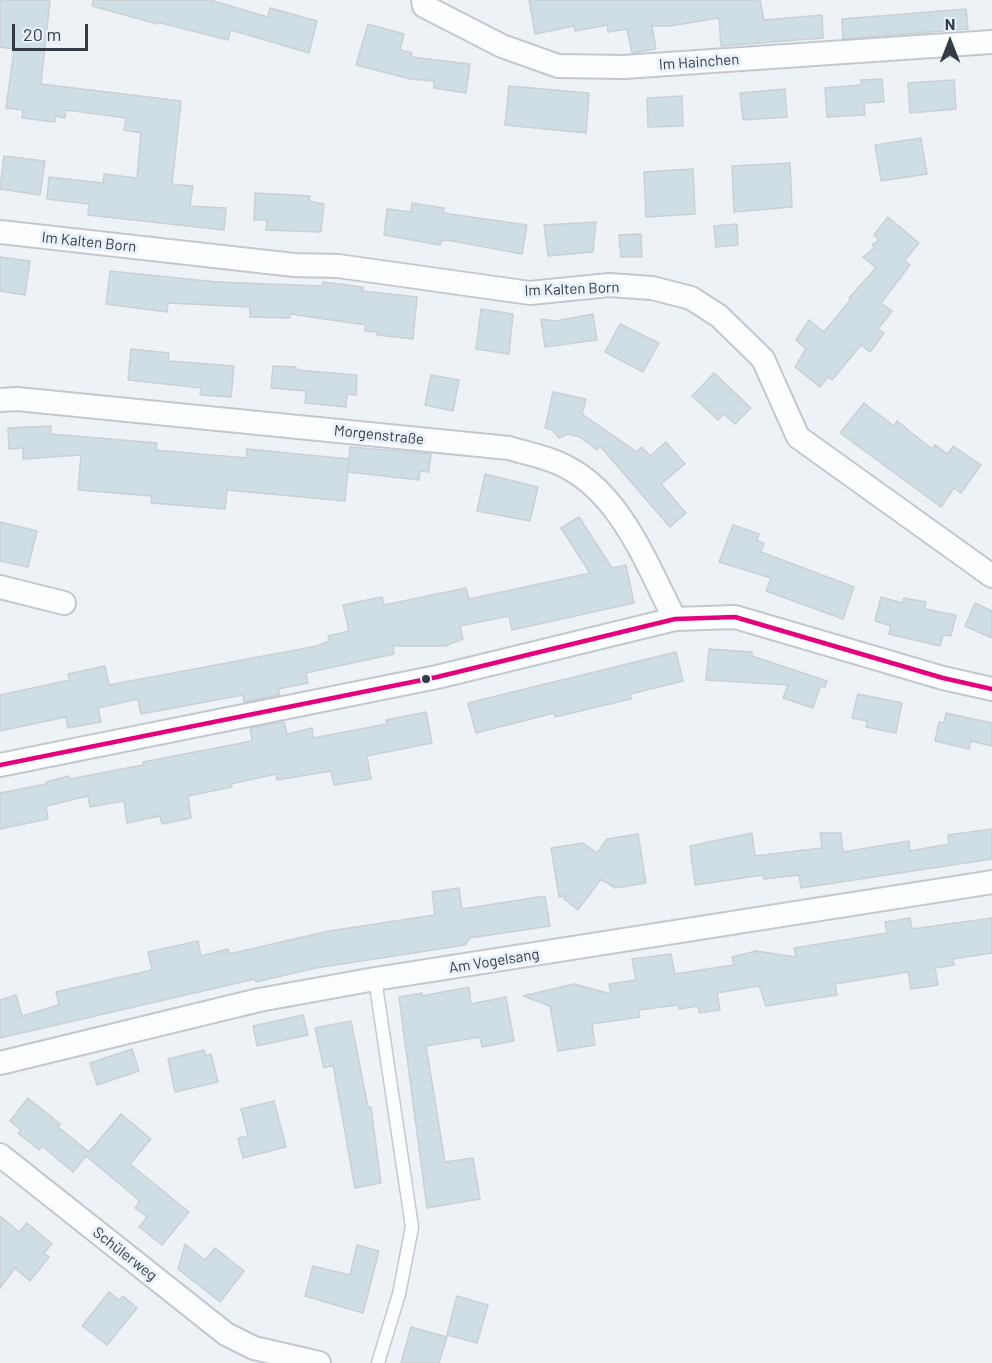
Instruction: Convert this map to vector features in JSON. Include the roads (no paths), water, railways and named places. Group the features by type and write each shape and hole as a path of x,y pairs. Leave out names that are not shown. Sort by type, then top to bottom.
{"street":[{"name":"Im Hainchen","path":"423,0 424,6 502,46 558,66 624,67 992,42"},
{"name":"Im Kalten Born","path":"0,232 294,265 338,266 530,293 609,285 652,288 691,298 719,316 763,359 798,437 992,576"},
{"name":"Morgenstraße","path":"0,400 17,399 509,448 559,463 590,483 618,512 675,619"},
{"path":"0,587 63,603"},
{"path":"0,765 437,677 675,619 735,617 943,678 992,688"},
{"name":"Am Vogelsang","path":"0,1063 260,1000 375,979 992,882"},
{"name":"Schülerweg","path":"0,1155 252,1356 319,1363"}],"lane":[{"path":"375,979 412,1227 399,1294 378,1363"}]}
